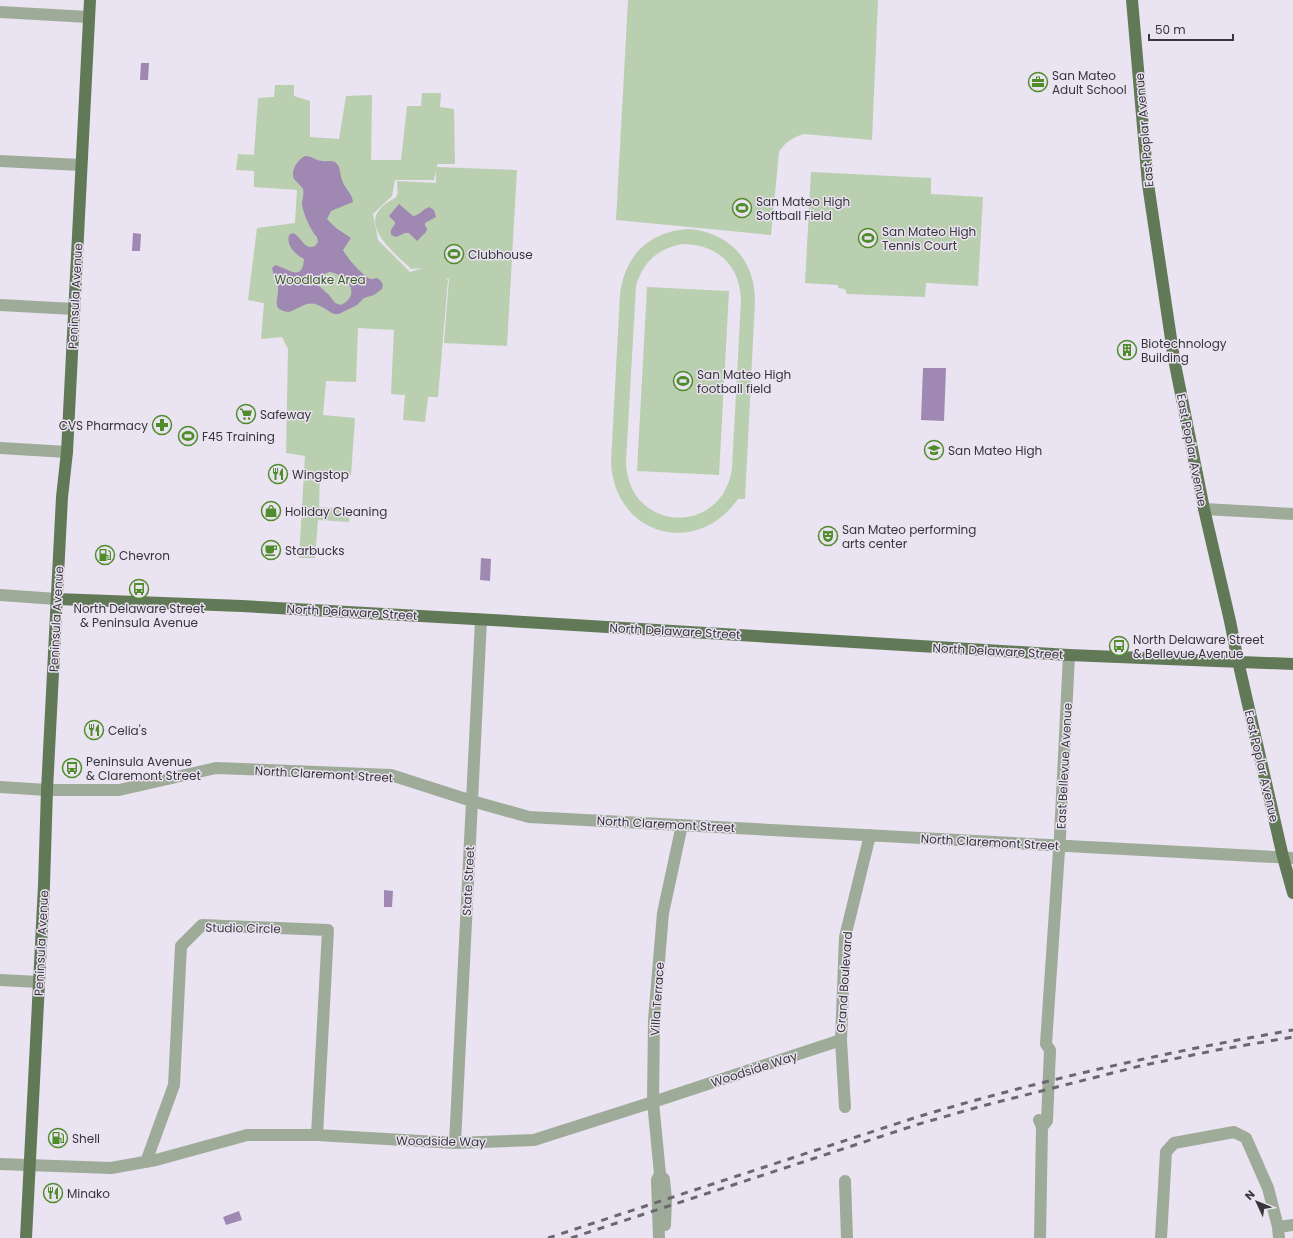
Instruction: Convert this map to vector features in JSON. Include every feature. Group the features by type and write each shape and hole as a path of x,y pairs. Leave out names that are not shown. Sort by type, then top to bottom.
{"main road":[{"name":"Peninsula Avenue","path":"26,1238 62,497 67,452 90,0"},
{"name":"East Poplar Avenue","path":"1132,0 1150,196 1174,359 1204,509 1238,661 1288,857 1293,892"},
{"name":"North Delaware Street","path":"57,598 242,606 1069,655 1293,664"}],"street":[{"path":"0,12 88,17"},
{"path":"0,161 81,165"},
{"path":"0,305 74,309"},
{"path":"0,448 67,452"},
{"path":"1204,509 1293,514"},
{"path":"0,595 57,598"},
{"name":"State Street","path":"455,1143 481,620"},
{"name":"East Bellevue Avenue","path":"1040,1238 1042,1128 1039,1120 1042,1049 1046,1044 1060,845 1069,655"},
{"name":"North Claremont Street","path":"0,787 47,790 119,790 216,768 391,775 472,801 530,817 1288,857"},
{"name":"Villa Terrace","path":"659,1238 657,1180 660,1174 653,1102 654,1020 663,913 682,825"},
{"name":"Grand Boulevard","path":"844,1107 841,1040 845,937 870,835"},
{"name":"Studio Circle","path":"146,1162 174,1085 181,946 202,925 328,930 317,1135"},
{"path":"0,980 39,982"},
{"name":"Woodside Way","path":"0,1164 111,1168 146,1162 247,1135 317,1135 455,1143 534,1140 841,1040"},
{"path":"1161,1238 1166,1152 1174,1143 1234,1132 1246,1138 1268,1188 1279,1232 1293,1225"},
{"name":"Villa Terrace","path":"660,1174 664,1179 666,1199 665,1238"},
{"path":"845,1181 847,1238"}],"green space":[{"path":"628,0 878,0 872,140 804,134 793,138 781,148 779,152 771,235 616,220"},
{"name":"Woodlake Area","path":"275,85 294,85 294,96 310,101 310,137 339,139 346,96 372,95 371,160 401,160 407,106 421,106 422,93 441,93 440,107 454,109 455,164 437,164 437,167 517,170 507,346 444,343 449,279 444,278 448,280 438,397 428,397 425,422 403,420 405,395 391,394 394,330 358,328 356,382 326,381 323,415 355,418 351,475 320,474 319,507 350,509 349,522 318,520 315,558 299,558 305,456 286,453 288,349 282,337 261,339 264,303 248,300 257,228 295,223 297,190 254,187 254,171 236,170 238,154 254,155 258,98 274,97","holes":["436,171 436,183 397,181 398,192 396,197 384,205 377,213 375,222 377,231 389,248 411,269 423,268 410,272 378,240 373,214 392,196 395,180 434,180"]},
{"name":"San Mateo High Tennis Court","path":"811,172 931,178 931,194 983,197 978,286 926,283 925,297 847,294 845,289 838,288 838,285 805,283"},
{"path":"691,229 705,232 729,243 738,252 751,274 755,301 745,499 738,499 721,518 701,529 680,533 660,530 641,522 626,507 616,487 611,462 620,294 623,280 634,256 642,247 652,239 677,230","holes":["682,244 695,245 716,252 724,259 736,276 740,288 741,300 732,468 725,490 712,506 695,515 676,518 658,513 642,503 631,485 626,462 636,286 647,263 658,253 665,249"]},
{"name":"San Mateo High football field","path":"647,287 729,291 719,475 637,471"}],"shaded area":[{"path":"141,63 149,63 148,80 140,80"},
{"path":"307,156 321,161 334,161 337,164 342,180 353,202 331,211 327,219 336,228 351,238 343,250 351,261 368,278 377,278 383,285 382,289 374,295 364,298 357,305 339,314 334,314 321,306 311,303 289,312 279,309 277,306 278,287 272,268 275,265 289,271 297,272 303,266 304,259 297,255 290,246 288,239 289,235 293,233 308,247 315,246 318,242 317,237 305,216 302,202 303,189 293,176 297,162","holes":["329,272 346,280 350,285 351,290 351,295 347,301 341,305 335,303 318,285 321,277 325,274"]},
{"path":"399,204 413,216 429,207 434,210 436,217 425,223 427,229 426,232 417,241 409,233 396,237 391,235 391,230 395,222 389,216"},
{"path":"133,233 141,234 140,251 132,251"},
{"path":"923,368 946,368 944,421 921,420"},
{"path":"481,558 491,559 490,581 480,580"},
{"path":"384,890 393,891 392,907 384,907"},
{"path":"239,1211 242,1220 226,1225 223,1217"}],"railway":[{"path":"548,1238 917,1117 1010,1091 1151,1057 1293,1030"},
{"path":"571,1238 919,1124 982,1106 1140,1066 1217,1050 1293,1037"}],"place":[{"name":"San Mateo Adult School","path":"1038,82"},
{"name":"San Mateo High Softball Field","path":"742,208"},
{"name":"San Mateo High Tennis Court","path":"868,238"},
{"name":"Clubhouse","path":"454,254"},
{"name":"Biotechnology Building","path":"1127,350"},
{"name":"San Mateo High football field","path":"683,381"},
{"name":"Safeway","path":"246,414"},
{"name":"CVS Pharmacy","path":"162,425"},
{"name":"F45 Training","path":"188,436"},
{"name":"San Mateo High","path":"934,450"},
{"name":"Wingstop","path":"278,474"},
{"name":"Holiday Cleaning","path":"271,511"},
{"name":"San Mateo performing arts center","path":"828,536"},
{"name":"Starbucks","path":"271,550"},
{"name":"Chevron","path":"105,555"},
{"name":"North Delaware Street & Peninsula Avenue","path":"139,589"},
{"name":"North Delaware Street & Bellevue Avenue","path":"1119,646"},
{"name":"Celia's","path":"94,730"},
{"name":"Peninsula Avenue & Claremont Street","path":"72,768"},
{"name":"Shell","path":"58,1138"},
{"name":"Minako","path":"53,1193"}]}
